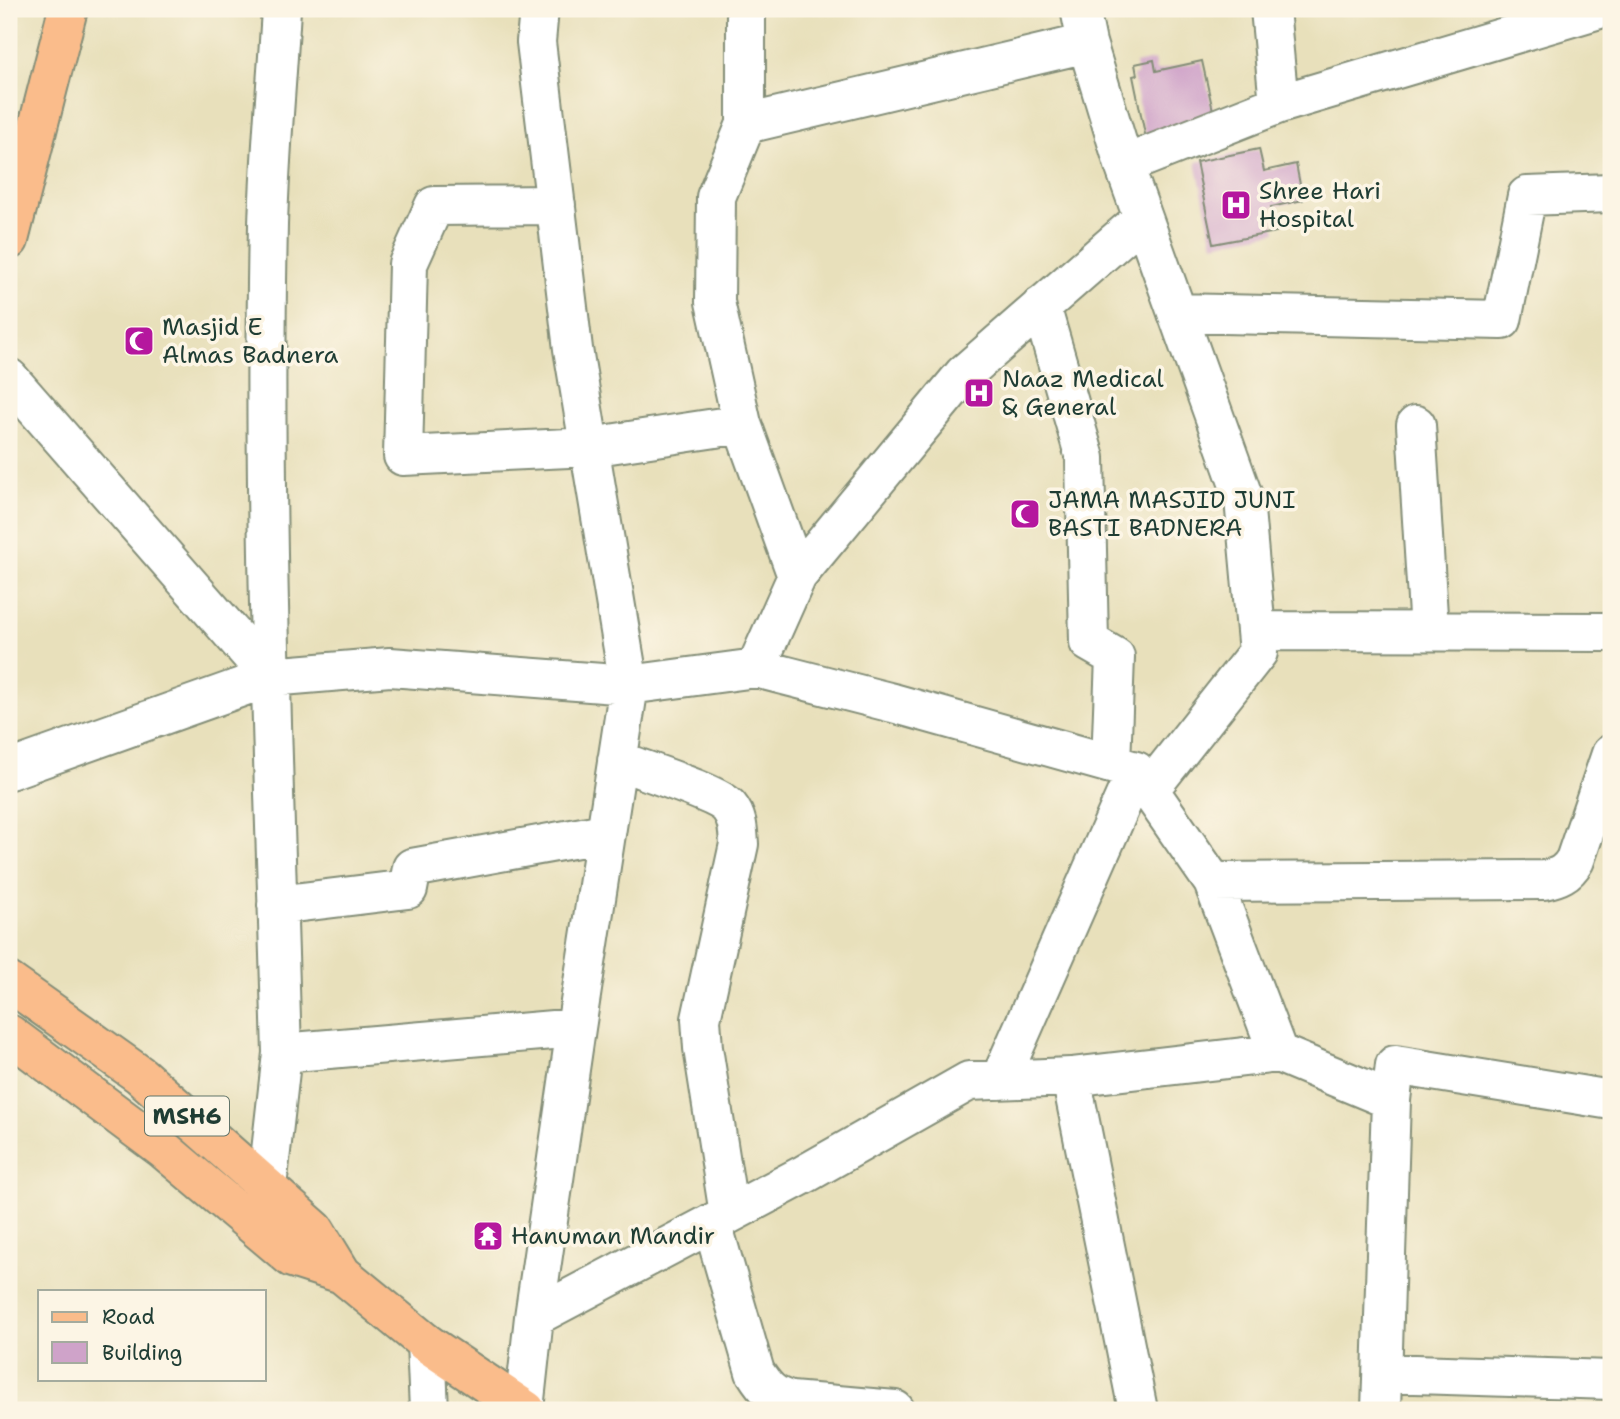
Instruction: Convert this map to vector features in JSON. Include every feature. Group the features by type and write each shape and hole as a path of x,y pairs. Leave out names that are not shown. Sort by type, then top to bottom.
{"main road":[{"path":"9,240 68,9"},
{"name":"MSH6","path":"9,982 140,1075 315,1230 342,1274 426,1343 525,1410"},
{"name":"MSH6","path":"9,1034 163,1149 292,1258 342,1274"}],"street":[{"path":"267,1187 282,1054 270,677 266,419 268,222 281,9"},
{"path":"525,1410 534,1317 629,685 573,349 536,42 539,9"},
{"path":"747,9 746,124 716,197 715,302 742,424 797,576"},
{"path":"1270,9 1279,104"},
{"path":"1124,165 1279,104 1599,9"},
{"path":"746,124 1084,26 1124,165 1244,499 1258,652 1132,775 1000,1080"},
{"path":"1177,313 1502,320 1527,196 1611,193"},
{"path":"556,205 434,206 408,264 403,456 590,447 742,424"},
{"path":"755,668 797,576 964,374 1143,218"},
{"path":"1041,306 1085,458 1089,642 1115,657 1132,775 1213,881 1278,1053"},
{"path":"9,379 270,677"},
{"path":"1416,425 1429,631"},
{"path":"1256,631 1611,632"},
{"path":"9,770 270,677 390,667 629,685 755,668 893,703 1132,775"},
{"path":"1213,881 1544,880 1558,877 1569,870 1575,860 1611,754"},
{"path":"617,760 719,799 735,817 738,829 739,844 701,1019 720,1218 755,1372 765,1388 776,1397 791,1401 895,1410"},
{"path":"277,905 408,889 412,868 605,833"},
{"path":"282,1054 576,1028"},
{"path":"534,1317 805,1174 969,1081 1071,1077 1278,1053 1391,1100"},
{"path":"1381,1410 1391,1100 1395,1065 1611,1100"},
{"path":"1071,1077 1138,1410"},
{"path":"426,1343 429,1410"},
{"path":"1383,1373 1611,1380"}],"building":[{"path":"1154,60 1156,71 1202,61 1216,124 1146,139 1133,76 1137,75 1135,64"},
{"path":"1259,149 1264,171 1296,164 1303,200 1271,207 1276,232 1213,244 1196,162"}],"place":[{"name":"Shree Hari Hospital","path":"1236,205"},
{"name":"Masjid E Almas Badnera","path":"139,341"},
{"name":"Naaz Medical & General","path":"979,393"},
{"name":"JAMA MASJID JUNI BASTI BADNERA","path":"1025,514"},
{"name":"Hanuman Mandir","path":"488,1236"}]}
